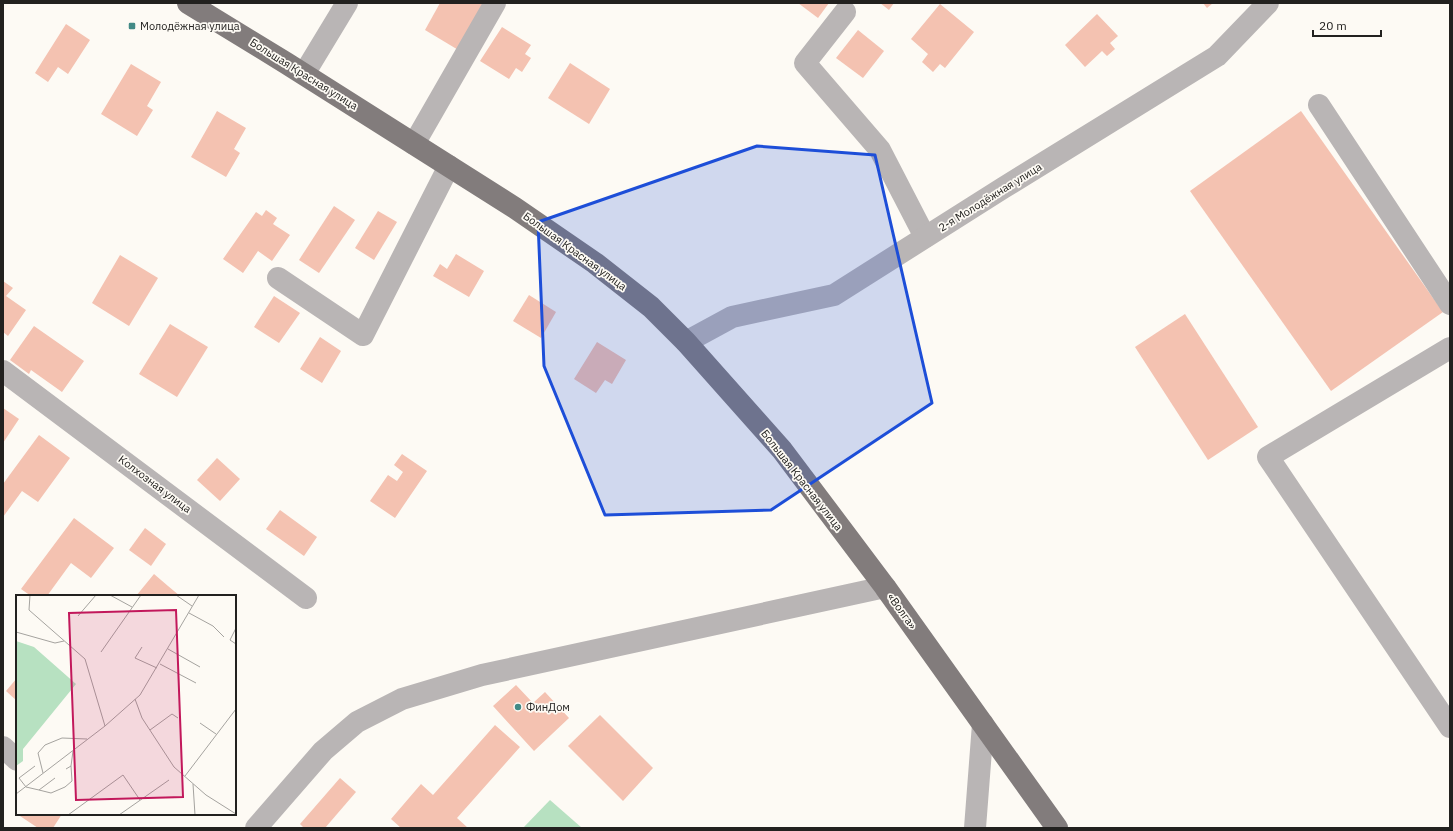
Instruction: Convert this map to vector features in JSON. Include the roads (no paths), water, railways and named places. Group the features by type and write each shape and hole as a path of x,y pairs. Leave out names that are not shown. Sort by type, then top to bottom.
{"main road":[{"name":"Большая Красная улица","path":"188,3 304,74 515,208 594,263 651,307 686,342 782,450 885,587"},
{"name":"«Волга»","path":"885,587 1057,828"}],"street":[{"path":"304,74 346,3"},
{"path":"414,144 495,3"},
{"name":"2-я Молодёжная улица","path":"686,342 732,317 834,295 1217,56 1268,3"},
{"path":"845,12 805,63 880,150 925,238"},
{"path":"1319,105 1450,304"},
{"path":"278,278 363,335 450,166"},
{"path":"1450,348 1268,458 1450,727"},
{"name":"Колхозная улица","path":"3,371 306,598"},
{"path":"256,828 322,750 357,722 402,699 482,675 885,587"},
{"path":"975,828 983,724"},
{"path":"3,747 16,759"}],"place":[{"name":"Молодёжная улица","path":"132,26"},
{"name":"ФинДом","path":"518,707"}]}
